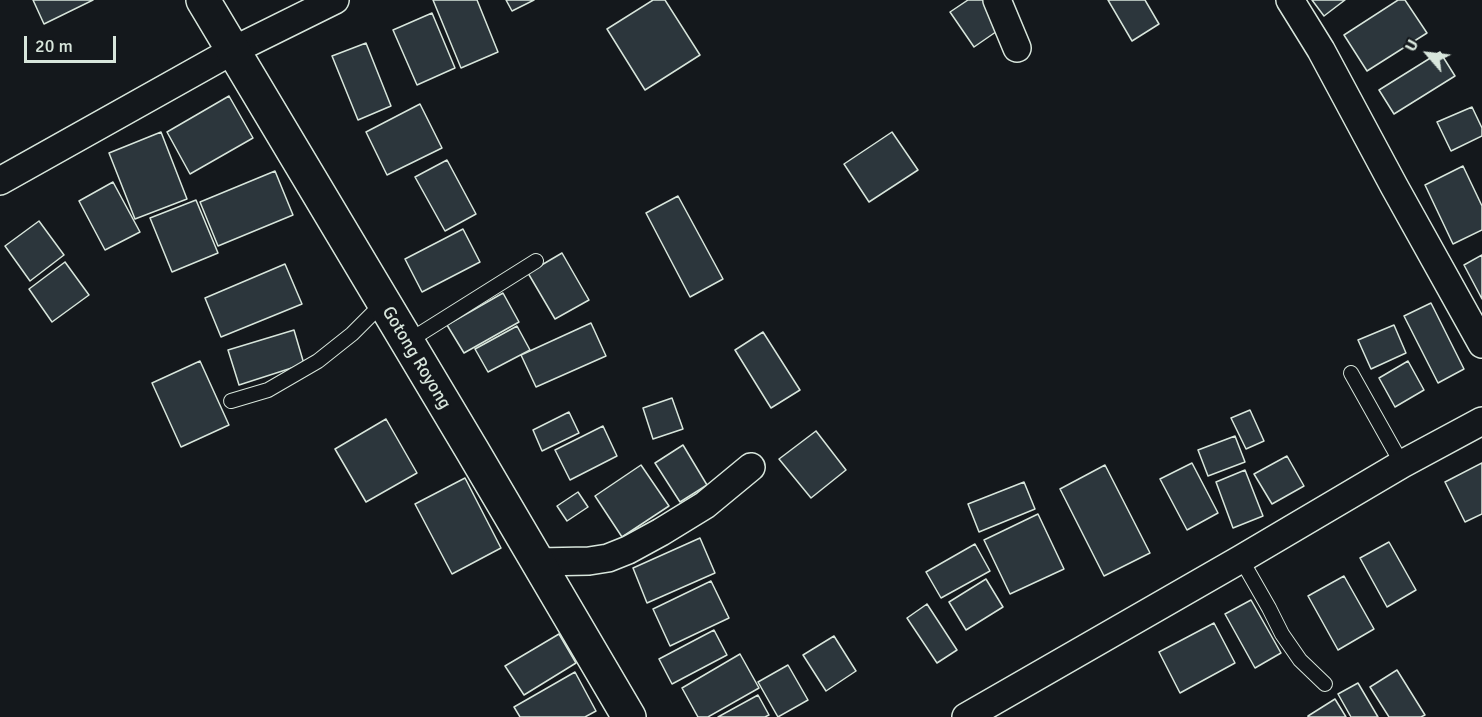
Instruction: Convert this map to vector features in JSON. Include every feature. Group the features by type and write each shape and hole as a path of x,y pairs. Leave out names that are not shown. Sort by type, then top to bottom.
{"street":[{"name":"Gotong Royong","path":"203,0 629,717"},
{"path":"0,181 232,51 335,0"},
{"path":"997,0 1017,48"},
{"path":"1290,0 1321,51 1482,344"},
{"path":"966,717 1241,560 1402,464 1482,421"},
{"path":"537,561 590,561 608,558 628,550 705,504 751,467"}],"lane":[{"path":"407,342 536,261"},
{"path":"231,401 268,390 318,361 352,334 383,303"},
{"path":"1351,373 1402,464"},
{"path":"1241,560 1282,634 1300,660 1325,684"}],"building":[{"path":"33,0 93,0 44,24"},
{"path":"433,0 477,0 498,52 461,68"},
{"path":"506,0 534,0 512,11"},
{"path":"653,0 665,0 700,55 645,90 607,29"},
{"path":"968,0 985,0 1003,27 974,47 950,12"},
{"path":"1108,0 1145,0 1159,24 1132,41"},
{"path":"1312,0 1345,0 1324,16"},
{"path":"1398,0 1405,0 1427,33 1367,71 1344,35"},
{"path":"432,13 455,68 417,85 393,30"},
{"path":"366,43 391,106 358,120 332,56"},
{"path":"1440,52 1455,76 1394,114 1379,90"},
{"path":"229,96 253,138 190,174 167,132"},
{"path":"420,104 442,148 387,175 366,132"},
{"path":"1472,107 1482,128 1482,136 1451,151 1437,122"},
{"path":"161,132 187,199 135,219 109,153"},
{"path":"892,132 918,170 869,202 844,164"},
{"path":"447,160 476,214 445,231 415,177"},
{"path":"1463,166 1482,206 1482,230 1453,244 1425,185"},
{"path":"275,171 293,215 218,246 200,202"},
{"path":"113,182 140,232 105,250 79,201"},
{"path":"678,196 723,279 690,297 646,213"},
{"path":"196,200 218,253 172,272 150,218"},
{"path":"39,221 64,255 30,281 5,246"},
{"path":"463,229 480,262 422,292 405,259"},
{"path":"562,253 589,300 555,319 528,273"},
{"path":"1482,255 1482,299 1464,265"},
{"path":"65,262 89,295 52,322 29,289"},
{"path":"285,264 302,304 221,337 205,298"},
{"path":"503,293 519,322 464,353 447,325"},
{"path":"1431,303 1464,369 1438,383 1404,316"},
{"path":"591,323 606,356 536,387 521,355"},
{"path":"1394,325 1406,353 1371,369 1358,340"},
{"path":"517,326 530,350 488,372 475,349"},
{"path":"294,330 304,364 239,385 228,350"},
{"path":"763,332 800,390 771,408 735,350"},
{"path":"200,361 229,425 181,447 152,383"},
{"path":"1408,361 1424,390 1395,407 1379,378"},
{"path":"672,398 683,429 653,439 643,408"},
{"path":"1250,410 1264,441 1246,449 1231,418"},
{"path":"569,412 579,433 542,451 533,430"},
{"path":"386,419 417,473 366,502 335,449"},
{"path":"603,426 617,456 570,480 555,450"},
{"path":"816,431 846,470 811,498 779,459"},
{"path":"1235,436 1245,462 1208,476 1198,450"},
{"path":"683,445 707,485 680,502 655,463"},
{"path":"1287,456 1304,486 1272,504 1254,474"},
{"path":"1192,463 1218,513 1187,530 1160,479"},
{"path":"1482,463 1482,514 1465,522 1445,482"},
{"path":"641,465 669,506 622,537 595,496"},
{"path":"1105,465 1150,553 1104,576 1060,489"},
{"path":"1245,470 1263,516 1233,528 1216,482"},
{"path":"465,478 501,548 452,574 415,504"},
{"path":"1024,482 1035,509 979,532 968,504"},
{"path":"578,492 588,507 567,521 557,506"},
{"path":"1038,514 1064,569 1010,594 984,540"},
{"path":"700,538 715,573 647,603 633,568"},
{"path":"1389,542 1416,590 1387,607 1360,558"},
{"path":"975,544 990,571 941,598 926,572"},
{"path":"1344,576 1374,629 1338,650 1308,596"},
{"path":"986,579 1003,607 966,630 949,602"},
{"path":"711,581 729,618 670,646 653,609"},
{"path":"1251,600 1281,653 1255,668 1225,614"},
{"path":"927,604 957,650 937,663 907,618"},
{"path":"1214,623 1235,663 1180,693 1159,652"},
{"path":"714,630 727,655 672,684 659,659"},
{"path":"559,634 576,663 524,695 505,666"},
{"path":"834,636 856,671 826,691 803,655"},
{"path":"740,654 759,688 708,717 698,717 682,688"},
{"path":"788,665 808,700 778,717 758,682"},
{"path":"1397,670 1425,715 1389,717 1370,687"},
{"path":"575,672 596,711 585,717 520,717 514,707"},
{"path":"1358,683 1378,717 1351,717 1338,694"},
{"path":"758,695 769,715 765,717 718,717"},
{"path":"1335,699 1346,717 1308,717 1308,716"}]}
